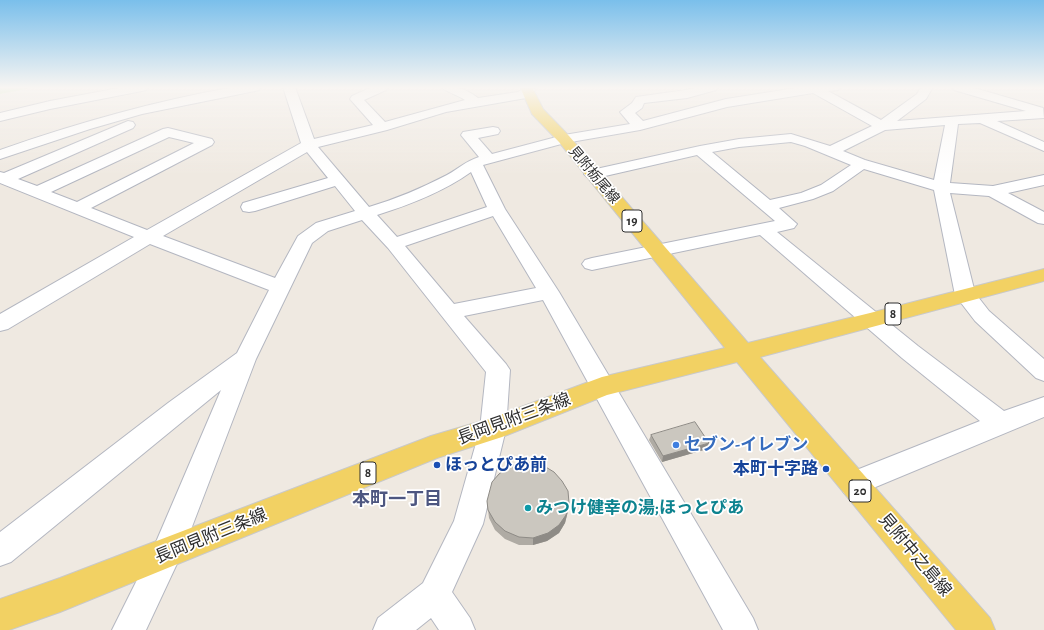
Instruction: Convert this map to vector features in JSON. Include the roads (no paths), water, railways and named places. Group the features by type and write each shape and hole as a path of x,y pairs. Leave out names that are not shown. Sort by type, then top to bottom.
{"main road":[{"name":"見附栃尾線","path":"543,116 658,250 742,352"},
{"name":"長岡見附三条線","path":"0,616 60,595 431,448 493,429 602,387 870,321 1044,275"},
{"name":"見附中之島線","path":"742,352 978,630"}],"street":[{"path":"0,155 54,136 119,116"},
{"path":"1,183 140,120 128,116"},
{"path":"299,116 309,145 366,214 394,244 498,370 493,429 468,524 434,594 390,630"},
{"path":"372,116 382,127"},
{"path":"0,324 309,145 418,116"},
{"path":"631,116 640,126"},
{"path":"129,630 167,553 245,359 304,240 322,227 399,203 453,178 481,161 564,139 640,126 674,116"},
{"path":"865,116 882,126 1019,116"},
{"path":"830,151 858,139 882,126 895,116"},
{"path":"982,120 1044,147"},
{"path":"952,122 941,187 965,295 982,316 1044,372"},
{"path":"493,131 468,135 481,161 497,209 549,292 741,630"},
{"path":"38,192 168,132 207,142 78,208"},
{"path":"592,174 700,150 739,143 791,138 860,163 941,187 993,191 1044,180"},
{"path":"592,264 788,224 700,150"},
{"path":"768,206 807,196 827,188 857,168 860,163"},
{"path":"249,207 339,180"},
{"path":"1,183 20,185 149,237 281,287"},
{"path":"993,191 1044,219"},
{"path":"394,244 497,209"},
{"path":"763,229 870,321 1001,423"},
{"path":"449,312 549,292"},
{"path":"0,551 177,410 245,359"},
{"path":"854,484 1001,423 1044,407"},
{"path":"434,594 458,630"}],"place":[{"name":"セブン-イレブン","path":"676,445"},
{"name":"ほっとぴあ前","path":"437,465"},
{"name":"本町十字路","path":"826,469"},
{"name":"みつけ健幸の湯;ほっとぴあ","path":"528,508"}],"district":[{"name":"本町一丁目","path":"397,500"}]}
